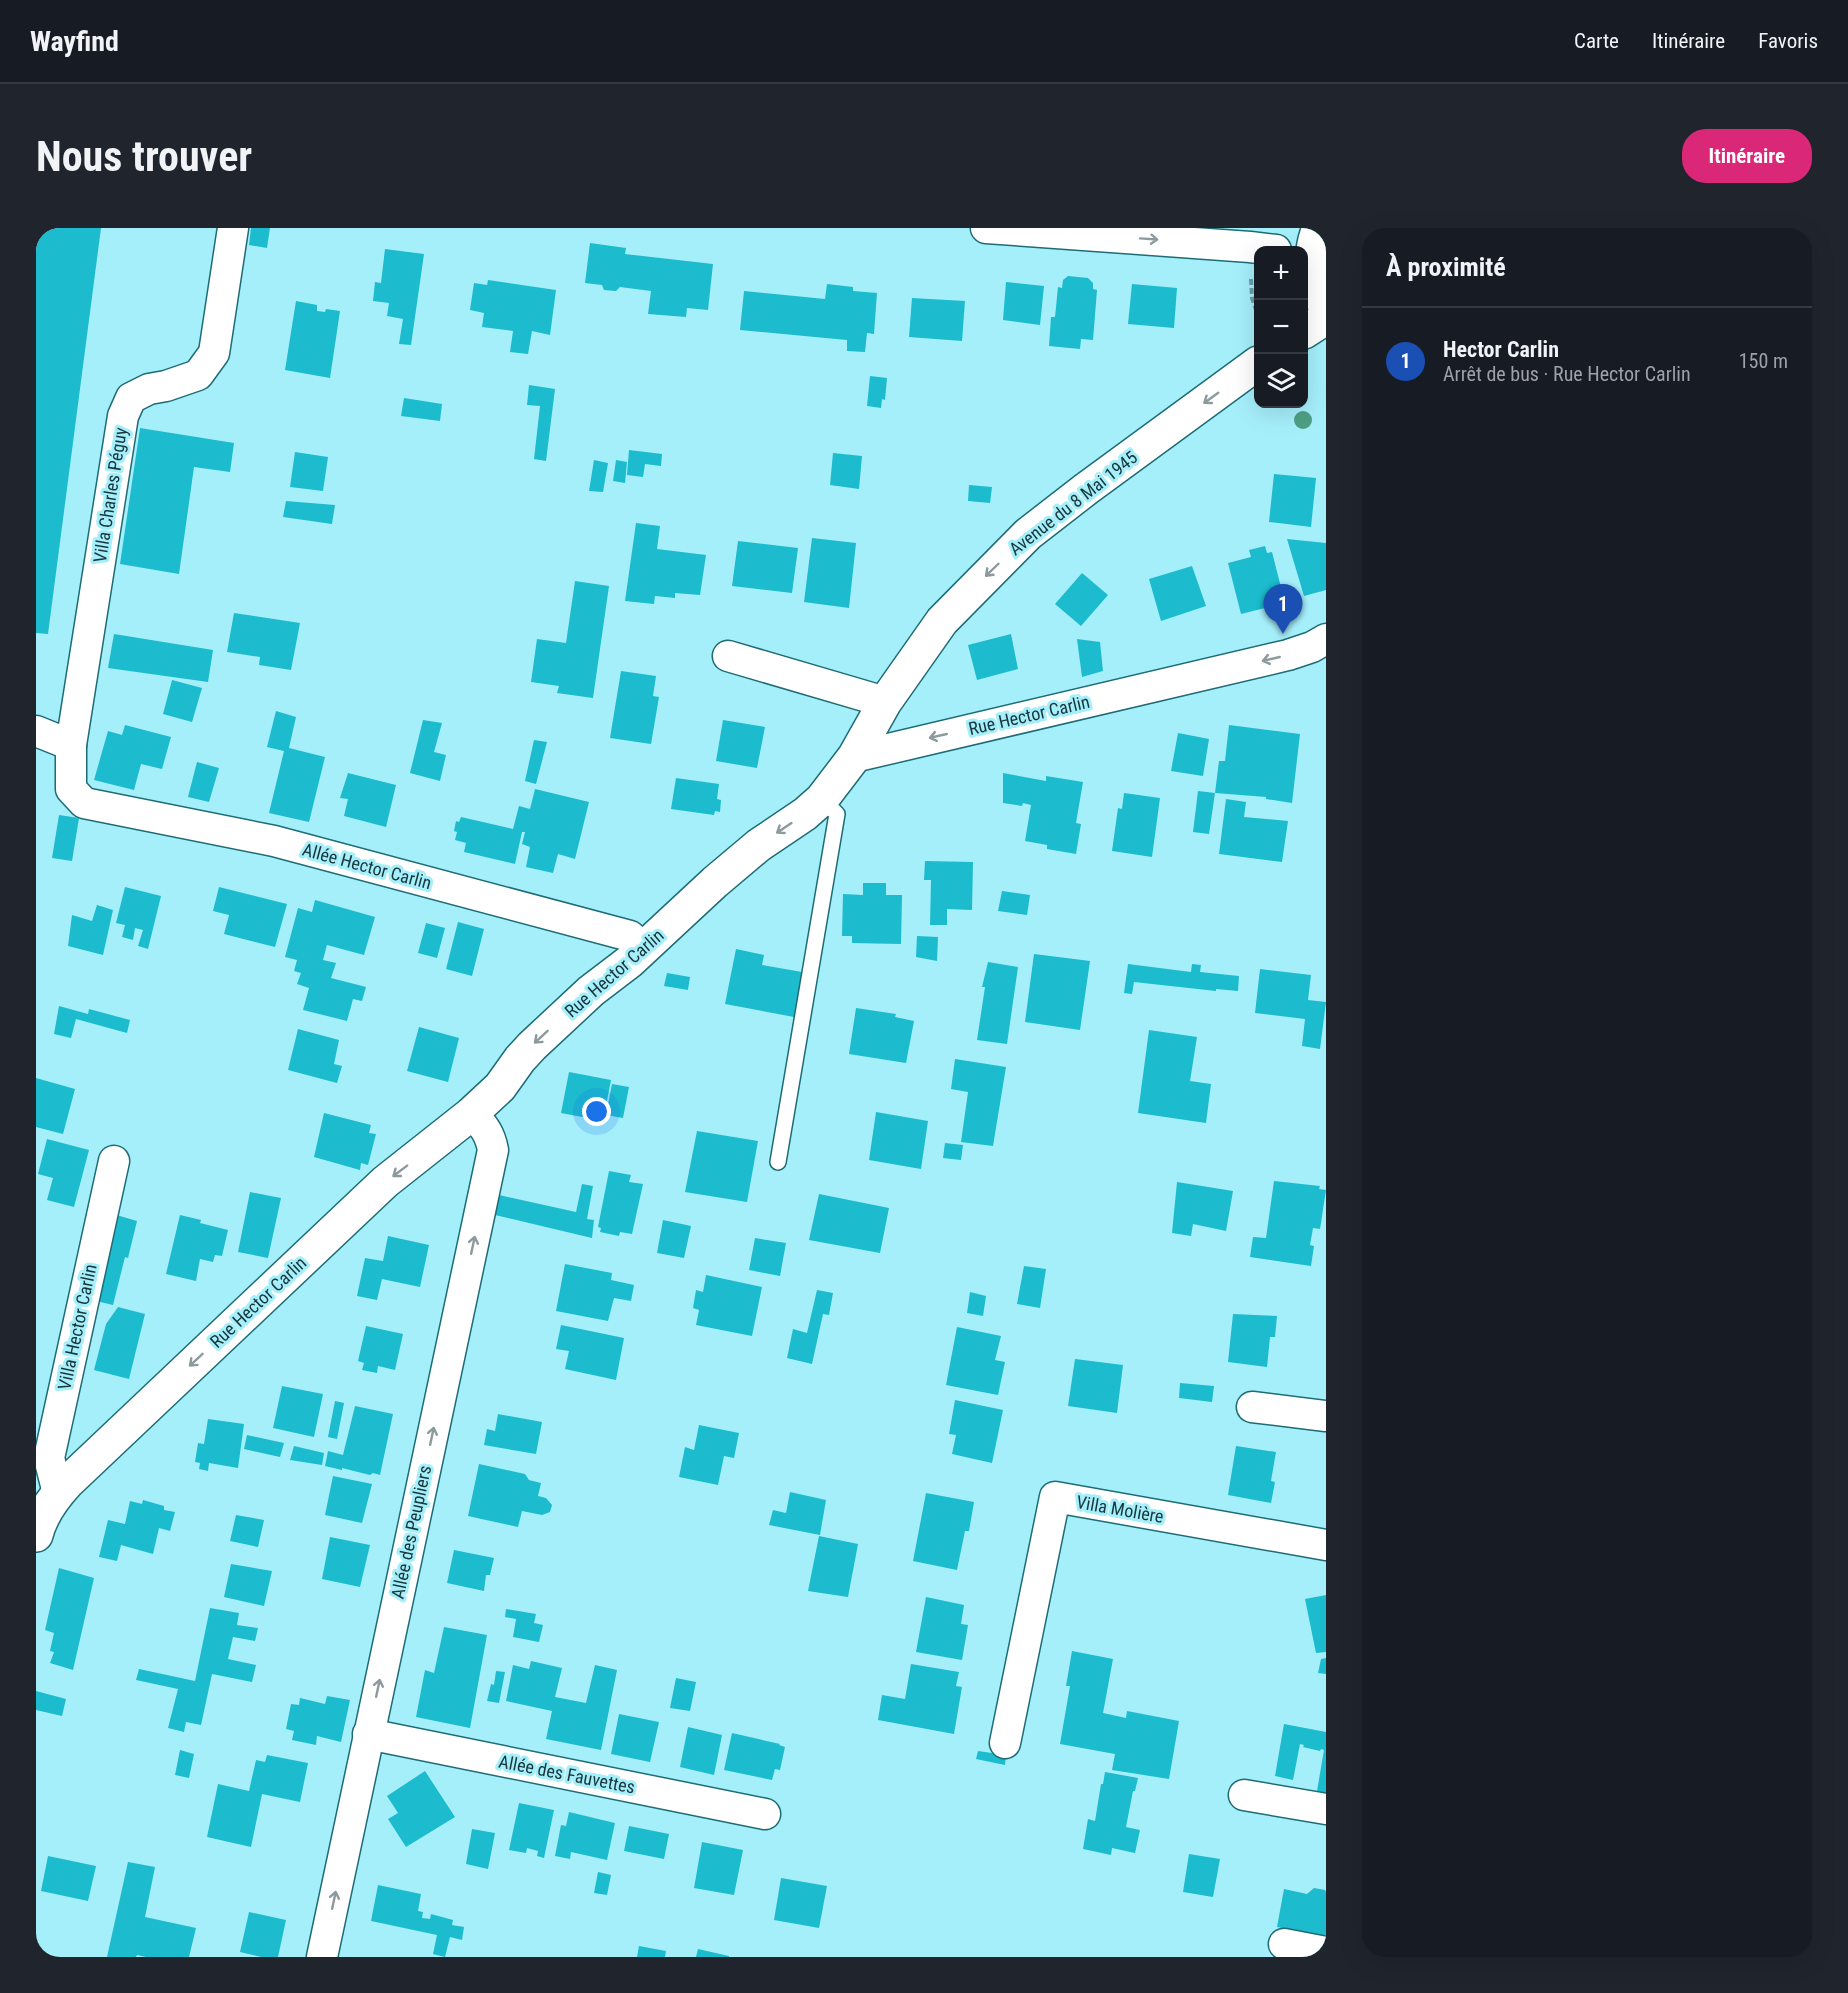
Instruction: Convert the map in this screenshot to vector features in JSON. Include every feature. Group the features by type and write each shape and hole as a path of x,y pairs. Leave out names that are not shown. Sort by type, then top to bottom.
{"street":[{"name":"Villa Charles Péguy","path":"84,803 72,789 71,745 123,416 131,398 149,389 198,375 214,353 233,228"},
{"path":"986,228 1254,248"},
{"path":"1311,242 1317,288 1326,307"},
{"path":"1308,329 1326,318"},
{"name":"Avenue du 8 Mai 1945","path":"854,757 885,702 942,621 1028,534 1254,366"},
{"name":"Rue Hector Carlin","path":"36,1535 39,1522 58,1493 97,1454 385,1182 471,1114 500,1087 532,1046 591,991 630,962 715,882 759,845 805,814 822,799 854,757 1288,655 1326,639"},
{"path":"728,656 885,702"},
{"path":"36,731 71,745"},
{"name":"Allée Hector Carlin","path":"84,803 274,841 630,936 644,948"},
{"name":"Allée des Peupliers","path":"322,1957 493,1150 490,1136 482,1123 471,1114"},
{"name":"Villa Hector Carlin","path":"58,1493 48,1458 114,1161"},
{"path":"1252,1407 1326,1416"},
{"name":"Villa Molière","path":"1005,1743 1055,1497 1326,1545"},
{"name":"Allée des Fauvettes","path":"368,1734 765,1814"},
{"path":"1244,1795 1326,1809"},
{"path":"1284,1944 1326,1952"}],"lane":[{"path":"778,1162 837,814 822,799"}],"path":[{"path":"1250,270 1254,304"}],"building":[{"path":"36,228 101,228 48,634 36,633"},
{"path":"251,228 270,228 267,248 249,245"},
{"path":"590,243 626,248 625,254 713,264 708,310 687,308 686,317 648,314 651,291 620,287 616,291 604,290 602,285 585,283"},
{"path":"385,249 424,254 411,345 399,344 403,319 387,316 389,303 373,301 375,282 381,283"},
{"path":"1068,276 1088,278 1093,283 1093,289 1097,290 1093,340 1081,339 1080,349 1049,346 1051,317 1055,317 1058,287 1062,288 1063,280"},
{"path":"488,280 556,290 550,335 532,331 528,354 510,352 513,331 482,327 484,313 470,310 474,283 487,285"},
{"path":"1006,282 1044,286 1040,325 1003,320"},
{"path":"827,284 853,287 853,291 877,293 874,334 867,333 865,352 847,351 847,340 740,330 744,291 825,299"},
{"path":"1132,284 1177,288 1174,328 1128,324"},
{"path":"912,298 965,301 962,341 909,337"},
{"path":"296,301 317,305 317,311 325,312 326,309 340,311 330,378 285,370"},
{"path":"870,376 887,378 885,400 882,399 881,408 867,406"},
{"path":"529,385 555,389 546,461 534,459 540,406 527,405"},
{"path":"404,398 442,404 440,421 401,416"},
{"path":"140,428 234,443 230,472 194,467 179,574 120,564"},
{"path":"629,450 662,454 661,466 645,464 643,477 627,475"},
{"path":"295,452 328,457 323,491 290,487"},
{"path":"833,453 862,456 859,489 830,485"},
{"path":"594,460 608,463 603,492 589,491"},
{"path":"616,460 627,462 625,483 613,481"},
{"path":"1274,474 1316,478 1311,527 1269,522"},
{"path":"969,485 992,487 990,503 968,501"},
{"path":"286,501 335,505 332,524 283,517"},
{"path":"636,523 660,526 657,549 706,555 700,595 675,593 675,598 655,596 654,604 625,601"},
{"path":"812,538 856,543 849,608 804,602"},
{"path":"1287,539 1326,543 1326,590 1304,596"},
{"path":"738,541 798,548 792,593 732,586"},
{"path":"1265,546 1267,553 1272,552 1285,603 1241,614 1228,563 1251,557 1249,550"},
{"path":"1192,566 1206,606 1161,621 1149,579"},
{"path":"1082,573 1108,595 1081,626 1055,604"},
{"path":"575,581 609,586 593,698 557,693 559,686 531,682 537,639 566,643"},
{"path":"234,613 300,623 291,670 259,665 260,657 227,652"},
{"path":"114,634 213,650 208,682 108,668"},
{"path":"1011,634 1018,669 977,680 968,645"},
{"path":"1077,639 1100,642 1103,671 1082,677"},
{"path":"621,671 656,676 653,696 659,697 651,744 610,738"},
{"path":"172,680 202,688 192,722 163,714"},
{"path":"276,711 296,717 289,748 325,757 309,822 269,813 284,751 267,747"},
{"path":"423,720 442,723 434,752 446,755 440,781 410,773"},
{"path":"723,720 765,727 757,768 716,761"},
{"path":"125,725 171,737 162,769 141,764 134,790 94,780 108,731 122,735"},
{"path":"1229,725 1300,734 1292,803 1266,799 1266,797 1215,793 1219,761 1225,761"},
{"path":"1178,733 1209,739 1203,776 1171,771"},
{"path":"534,740 547,742 536,784 525,781"},
{"path":"197,762 219,768 209,802 188,797"},
{"path":"348,773 396,785 386,827 344,816 348,799 340,798"},
{"path":"1003,773 1046,781 1046,776 1083,782 1076,823 1081,824 1076,854 1047,849 1047,845 1025,841 1031,805 1003,803"},
{"path":"676,778 719,784 717,799 721,800 720,812 715,811 714,815 671,809"},
{"path":"535,789 589,802 575,859 558,854 553,873 526,867 530,847 522,844 525,832 522,832 515,864 464,852 466,843 455,840 456,821 459,822 461,817 513,829 519,806 530,809"},
{"path":"1198,791 1215,793 1209,834 1193,832"},
{"path":"1124,793 1160,798 1152,857 1112,851 1118,808 1122,809"},
{"path":"1226,799 1246,802 1244,817 1288,821 1282,862 1219,854"},
{"path":"59,815 79,818 72,861 52,858"},
{"path":"925,861 973,862 972,910 947,909 947,925 930,925 931,880 924,880"},
{"path":"863,883 886,883 886,895 902,895 901,944 852,943 852,936 842,936 843,894 863,895"},
{"path":"125,887 161,896 148,949 138,946 143,930 135,928 133,940 122,937 125,925 116,923"},
{"path":"219,887 287,904 275,947 224,934 229,915 213,911"},
{"path":"1002,891 1030,895 1027,915 998,911"},
{"path":"315,900 375,917 364,955 327,945 323,960 336,963 331,978 366,987 362,1001 353,999 347,1021 303,1010 309,988 297,984 301,973 294,971 297,960 285,957 298,908 312,912"},
{"path":"97,905 113,910 103,955 68,946 72,915 92,921"},
{"path":"458,922 484,929 472,976 446,969"},
{"path":"426,923 445,928 437,958 418,953"},
{"path":"917,936 938,937 937,961 916,957"},
{"path":"736,949 764,955 762,965 802,972 794,1017 725,1004"},
{"path":"1034,954 1090,961 1080,1030 1025,1022"},
{"path":"988,962 1018,967 1007,1044 977,1040 985,987 982,987"},
{"path":"1128,964 1191,972 1192,964 1201,965 1200,972 1239,976 1238,991 1216,989 1216,991 1134,982 1132,994 1124,993"},
{"path":"1260,969 1311,975 1308,1000 1326,1002 1320,1049 1302,1046 1305,1019 1255,1013"},
{"path":"667,973 690,977 688,990 664,986"},
{"path":"59,1006 88,1014 89,1009 130,1020 127,1033 76,1019 71,1038 54,1034"},
{"path":"856,1008 896,1014 895,1017 914,1021 906,1063 849,1054"},
{"path":"419,1027 459,1038 448,1082 407,1071"},
{"path":"298,1029 339,1040 334,1064 342,1066 337,1083 288,1070"},
{"path":"1149,1030 1197,1037 1190,1081 1211,1084 1206,1123 1138,1113"},
{"path":"955,1059 1006,1067 993,1146 961,1142 968,1092 951,1089"},
{"path":"569,1072 611,1080 603,1121 561,1113"},
{"path":"36,1078 75,1089 63,1134 36,1127"},
{"path":"612,1084 629,1087 623,1118 606,1115"},
{"path":"876,1112 928,1121 921,1169 869,1160"},
{"path":"324,1113 371,1125 369,1133 376,1134 368,1165 361,1163 360,1170 314,1157"},
{"path":"697,1131 758,1141 747,1202 685,1192"},
{"path":"47,1139 89,1150 74,1207 47,1200 53,1178 38,1174"},
{"path":"945,1143 963,1145 961,1160 943,1158"},
{"path":"609,1171 631,1175 629,1182 643,1184 632,1234 620,1232 619,1236 600,1232 601,1228 598,1227"},
{"path":"1274,1181 1320,1186 1319,1189 1326,1190 1320,1229 1313,1228 1310,1245 1314,1246 1311,1266 1250,1257 1253,1237 1266,1238"},
{"path":"1177,1182 1233,1191 1226,1231 1193,1224 1191,1236 1172,1233"},
{"path":"582,1184 593,1186 587,1219 594,1220 592,1238 495,1215 499,1195 576,1212"},
{"path":"250,1192 281,1198 268,1258 238,1252"},
{"path":"819,1194 889,1208 880,1253 809,1240"},
{"path":"113,1214 137,1221 113,1305 92,1300"},
{"path":"180,1215 228,1230 222,1256 215,1255 213,1262 200,1259 196,1281 166,1274"},
{"path":"663,1220 691,1226 684,1258 657,1253"},
{"path":"388,1236 429,1245 420,1287 382,1279 377,1300 357,1296 365,1258 383,1261"},
{"path":"755,1238 786,1243 780,1276 749,1270"},
{"path":"565,1264 612,1273 611,1280 634,1285 631,1301 614,1298 608,1321 556,1311"},
{"path":"1024,1266 1046,1269 1040,1308 1017,1304"},
{"path":"706,1275 762,1287 752,1336 696,1325 699,1310 693,1308 696,1290 703,1292"},
{"path":"817,1290 833,1293 829,1315 823,1314 812,1364 787,1358 793,1329 807,1333"},
{"path":"970,1292 986,1296 983,1316 967,1313"},
{"path":"118,1307 145,1314 129,1379 94,1370 106,1324"},
{"path":"1233,1314 1277,1316 1275,1337 1270,1337 1267,1367 1228,1362"},
{"path":"561,1325 624,1338 616,1380 565,1369 569,1351 556,1349"},
{"path":"366,1326 403,1334 395,1370 378,1366 377,1373 362,1370 364,1363 358,1361"},
{"path":"957,1327 1001,1336 995,1360 1005,1362 998,1395 946,1385"},
{"path":"1075,1359 1123,1365 1117,1413 1068,1406"},
{"path":"1180,1383 1214,1386 1212,1402 1179,1398"},
{"path":"282,1386 323,1394 314,1437 273,1428"},
{"path":"955,1400 1003,1410 992,1463 952,1454 956,1435 949,1434"},
{"path":"335,1401 344,1403 337,1439 328,1437"},
{"path":"355,1406 393,1414 380,1475 325,1466 328,1451 343,1455"},
{"path":"498,1414 542,1422 536,1454 484,1445 487,1429 495,1431"},
{"path":"208,1419 244,1424 238,1468 209,1463 208,1471 199,1469 200,1463 195,1462 198,1443 204,1444"},
{"path":"699,1425 739,1433 734,1458 724,1456 718,1485 679,1477 685,1447 694,1450"},
{"path":"247,1435 284,1443 280,1457 244,1449"},
{"path":"294,1446 324,1453 322,1465 290,1460"},
{"path":"1236,1446 1276,1452 1271,1481 1275,1482 1271,1503 1228,1495"},
{"path":"479,1464 525,1474 529,1480 541,1483 538,1496 546,1498 552,1505 550,1512 542,1515 522,1511 518,1527 468,1516"},
{"path":"333,1476 372,1484 362,1523 325,1515"},
{"path":"790,1492 826,1500 820,1535 769,1525 773,1510 786,1513"},
{"path":"926,1493 974,1502 969,1531 965,1531 957,1570 913,1561"},
{"path":"143,1500 164,1506 164,1510 175,1512 170,1531 159,1528 153,1554 121,1545 117,1561 99,1557 108,1520 125,1524 130,1501 142,1504"},
{"path":"236,1515 264,1520 258,1547 230,1541"},
{"path":"819,1536 858,1544 848,1597 808,1591"},
{"path":"330,1537 370,1545 360,1587 322,1579"},
{"path":"454,1550 494,1558 490,1575 486,1575 484,1591 447,1583"},
{"path":"231,1564 272,1571 264,1606 224,1597"},
{"path":"59,1568 94,1578 73,1670 50,1663 54,1652 50,1651 54,1633 45,1630"},
{"path":"1326,1595 1326,1652 1316,1653 1305,1599"},
{"path":"926,1597 964,1605 961,1624 968,1625 962,1660 916,1652"},
{"path":"210,1608 239,1613 237,1625 258,1628 255,1641 233,1637 228,1659 256,1665 252,1682 212,1674 201,1725 186,1722 184,1732 168,1728 178,1689 136,1680 139,1669 195,1681"},
{"path":"506,1609 536,1614 534,1623 543,1625 539,1642 513,1637 516,1619 505,1617"},
{"path":"444,1627 487,1635 470,1728 416,1717 425,1670 434,1673"},
{"path":"1072,1651 1113,1659 1103,1713 1126,1718 1127,1711 1179,1721 1169,1779 1112,1770 1115,1754 1060,1744 1070,1686 1066,1686"},
{"path":"1326,1658 1326,1674 1318,1673 1321,1659"},
{"path":"531,1661 562,1668 555,1697 586,1703 595,1665 617,1670 601,1750 546,1739 552,1711 506,1701 513,1665 529,1669"},
{"path":"911,1664 959,1672 956,1686 962,1687 954,1734 878,1720 882,1695 905,1699"},
{"path":"496,1671 505,1672 499,1703 487,1701 491,1684 494,1685"},
{"path":"676,1678 696,1682 690,1711 670,1708"},
{"path":"36,1691 66,1699 62,1716 36,1710"},
{"path":"327,1696 350,1700 341,1742 317,1736 316,1745 292,1740 294,1731 286,1729 291,1704 299,1705 300,1698 325,1704"},
{"path":"619,1714 659,1722 650,1762 611,1754"},
{"path":"1284,1724 1326,1732 1326,1793 1317,1791 1324,1750 1321,1749 1320,1751 1303,1747 1304,1745 1300,1744 1293,1780 1275,1776"},
{"path":"688,1727 722,1735 714,1775 680,1767"},
{"path":"732,1733 785,1747 780,1770 775,1769 772,1780 724,1770"},
{"path":"180,1750 194,1754 189,1778 175,1775"},
{"path":"978,1751 1006,1755 1005,1765 976,1759"},
{"path":"267,1755 308,1763 300,1802 262,1794 251,1847 207,1837 218,1784 249,1791 256,1760 265,1762"},
{"path":"425,1771 455,1817 406,1847 388,1819 398,1813 387,1796"},
{"path":"1105,1772 1138,1778 1126,1827 1140,1830 1135,1853 1112,1848 1111,1855 1083,1849 1088,1819 1095,1821"},
{"path":"519,1803 554,1810 544,1858 537,1856 538,1851 527,1848 526,1853 509,1850"},
{"path":"569,1812 615,1823 607,1860 571,1852 570,1859 555,1856 561,1825 566,1826"},
{"path":"629,1826 669,1834 664,1859 624,1851"},
{"path":"472,1829 495,1833 488,1869 466,1864"},
{"path":"702,1842 743,1850 734,1895 694,1888"},
{"path":"1189,1854 1220,1859 1213,1897 1183,1892"},
{"path":"48,1856 96,1866 88,1901 41,1891"},
{"path":"128,1862 155,1867 145,1917 196,1928 189,1957 137,1955 136,1957 107,1957"},
{"path":"598,1872 611,1875 607,1895 594,1893"},
{"path":"781,1878 827,1886 819,1928 774,1920"},
{"path":"378,1885 421,1894 418,1911 423,1912 422,1918 430,1919 431,1914 453,1920 452,1925 464,1927 462,1940 450,1937 445,1957 433,1954 437,1935 371,1921"},
{"path":"1314,1888 1326,1892 1326,1936 1277,1927 1284,1889 1307,1894"},
{"path":"249,1912 286,1920 278,1957 261,1957 240,1952"},
{"path":"639,1946 666,1951 665,1957 637,1957"},
{"path":"698,1949 729,1956 729,1957 696,1957"}],"place":[{"name":"Hector Carlin","path":"1283,634"}]}
